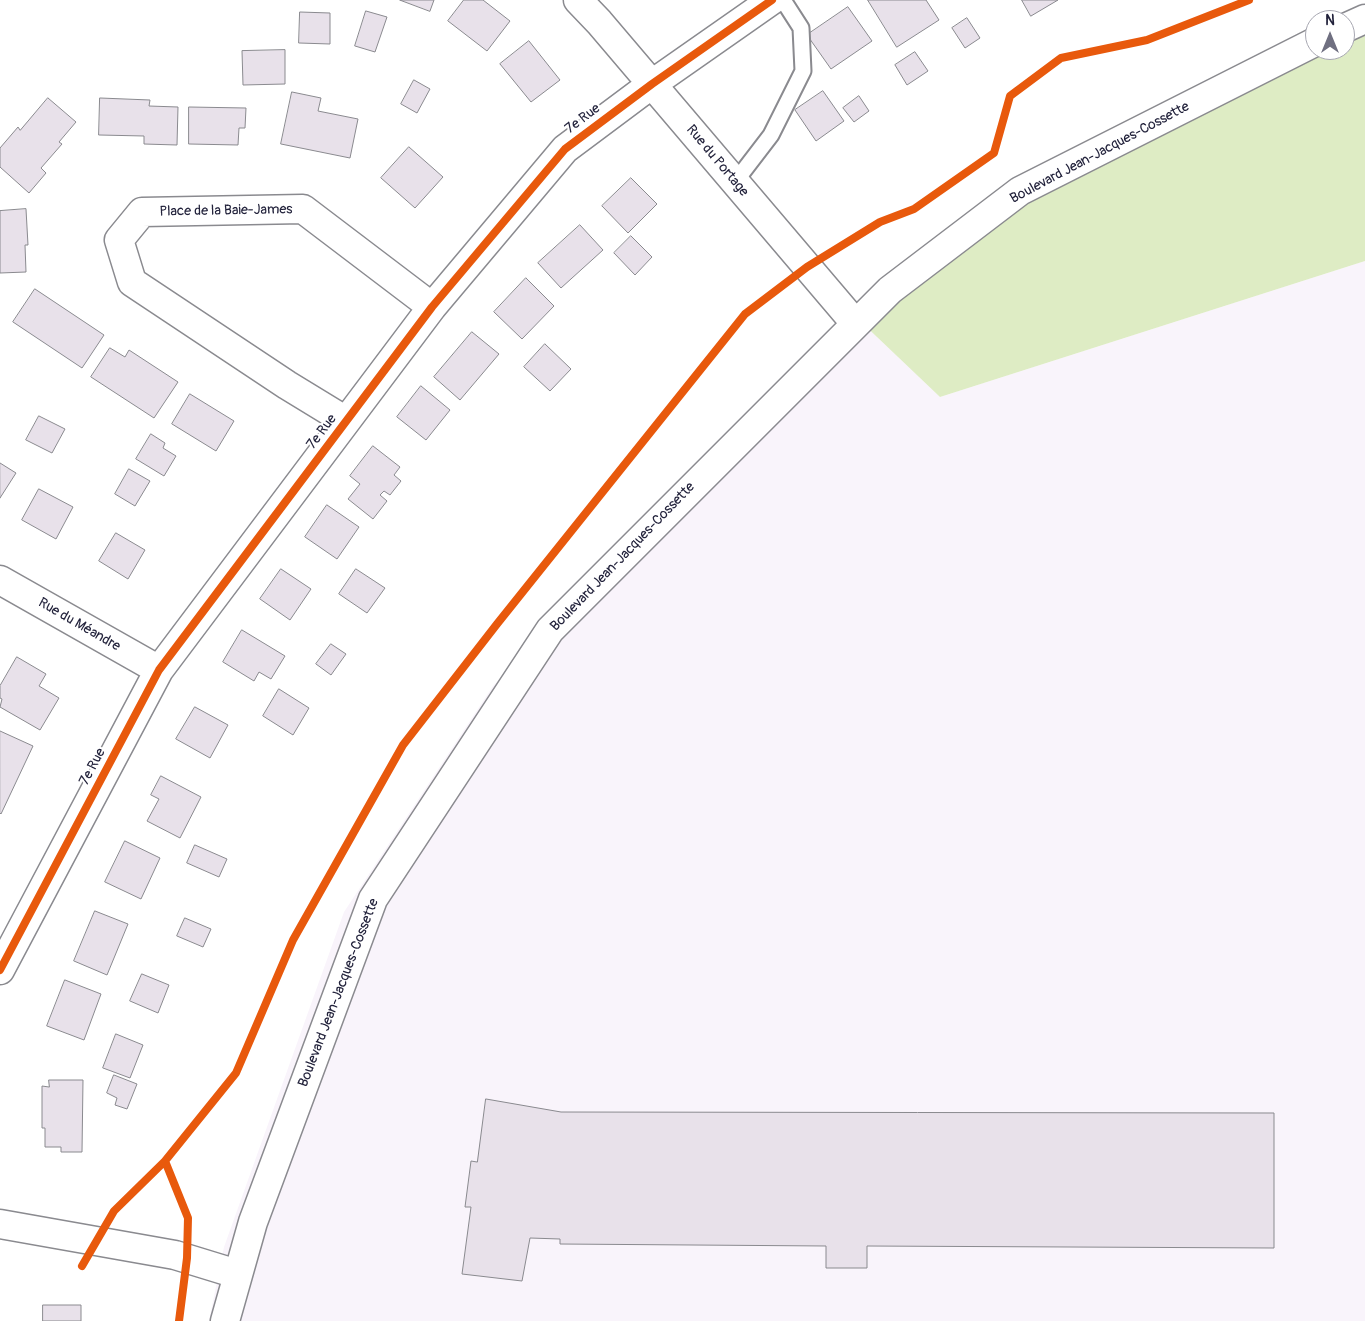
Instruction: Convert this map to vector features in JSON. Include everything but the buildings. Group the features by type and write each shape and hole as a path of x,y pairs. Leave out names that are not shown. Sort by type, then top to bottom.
{"street":[{"name":"Rue du Portage","path":"578,0 599,22 855,323"},
{"name":"7e Rue","path":"0,970 159,670 432,306 565,148 772,0"},
{"name":"Boulevard Jean-Jacques-Cossette","path":"225,1321 253,1222 373,899 550,630 890,290 1020,191 1305,47"},
{"name":"Place de la Baie-James","path":"346,421 287,385 132,282 119,240 142,212 303,209 432,306"},
{"name":"Rue du Méandre","path":"0,580 159,670"},
{"path":"0,1224 175,1255 237,1274"}],"lane":[{"path":"735,182 771,135 803,70 801,28 783,0"}],"shaded area":[{"path":"1365,261 1365,1321 209,1321 224,1247 344,912 493,686 856,317 940,397"}],"green space":[{"path":"1365,17 1365,261 940,397 856,317 1064,153 1305,44 1305,60 1355,60 1355,22"}],"cycle path":[{"path":"0,970 159,670 432,307 565,149 652,84 772,0"},
{"path":"179,1321 187,1258 188,1218 165,1161 236,1073 293,940 403,745 497,624 745,314 807,267 880,222 914,209 994,153 1010,96 1061,58 1147,40 1249,0"},
{"path":"82,1266 114,1211 165,1161"}]}
